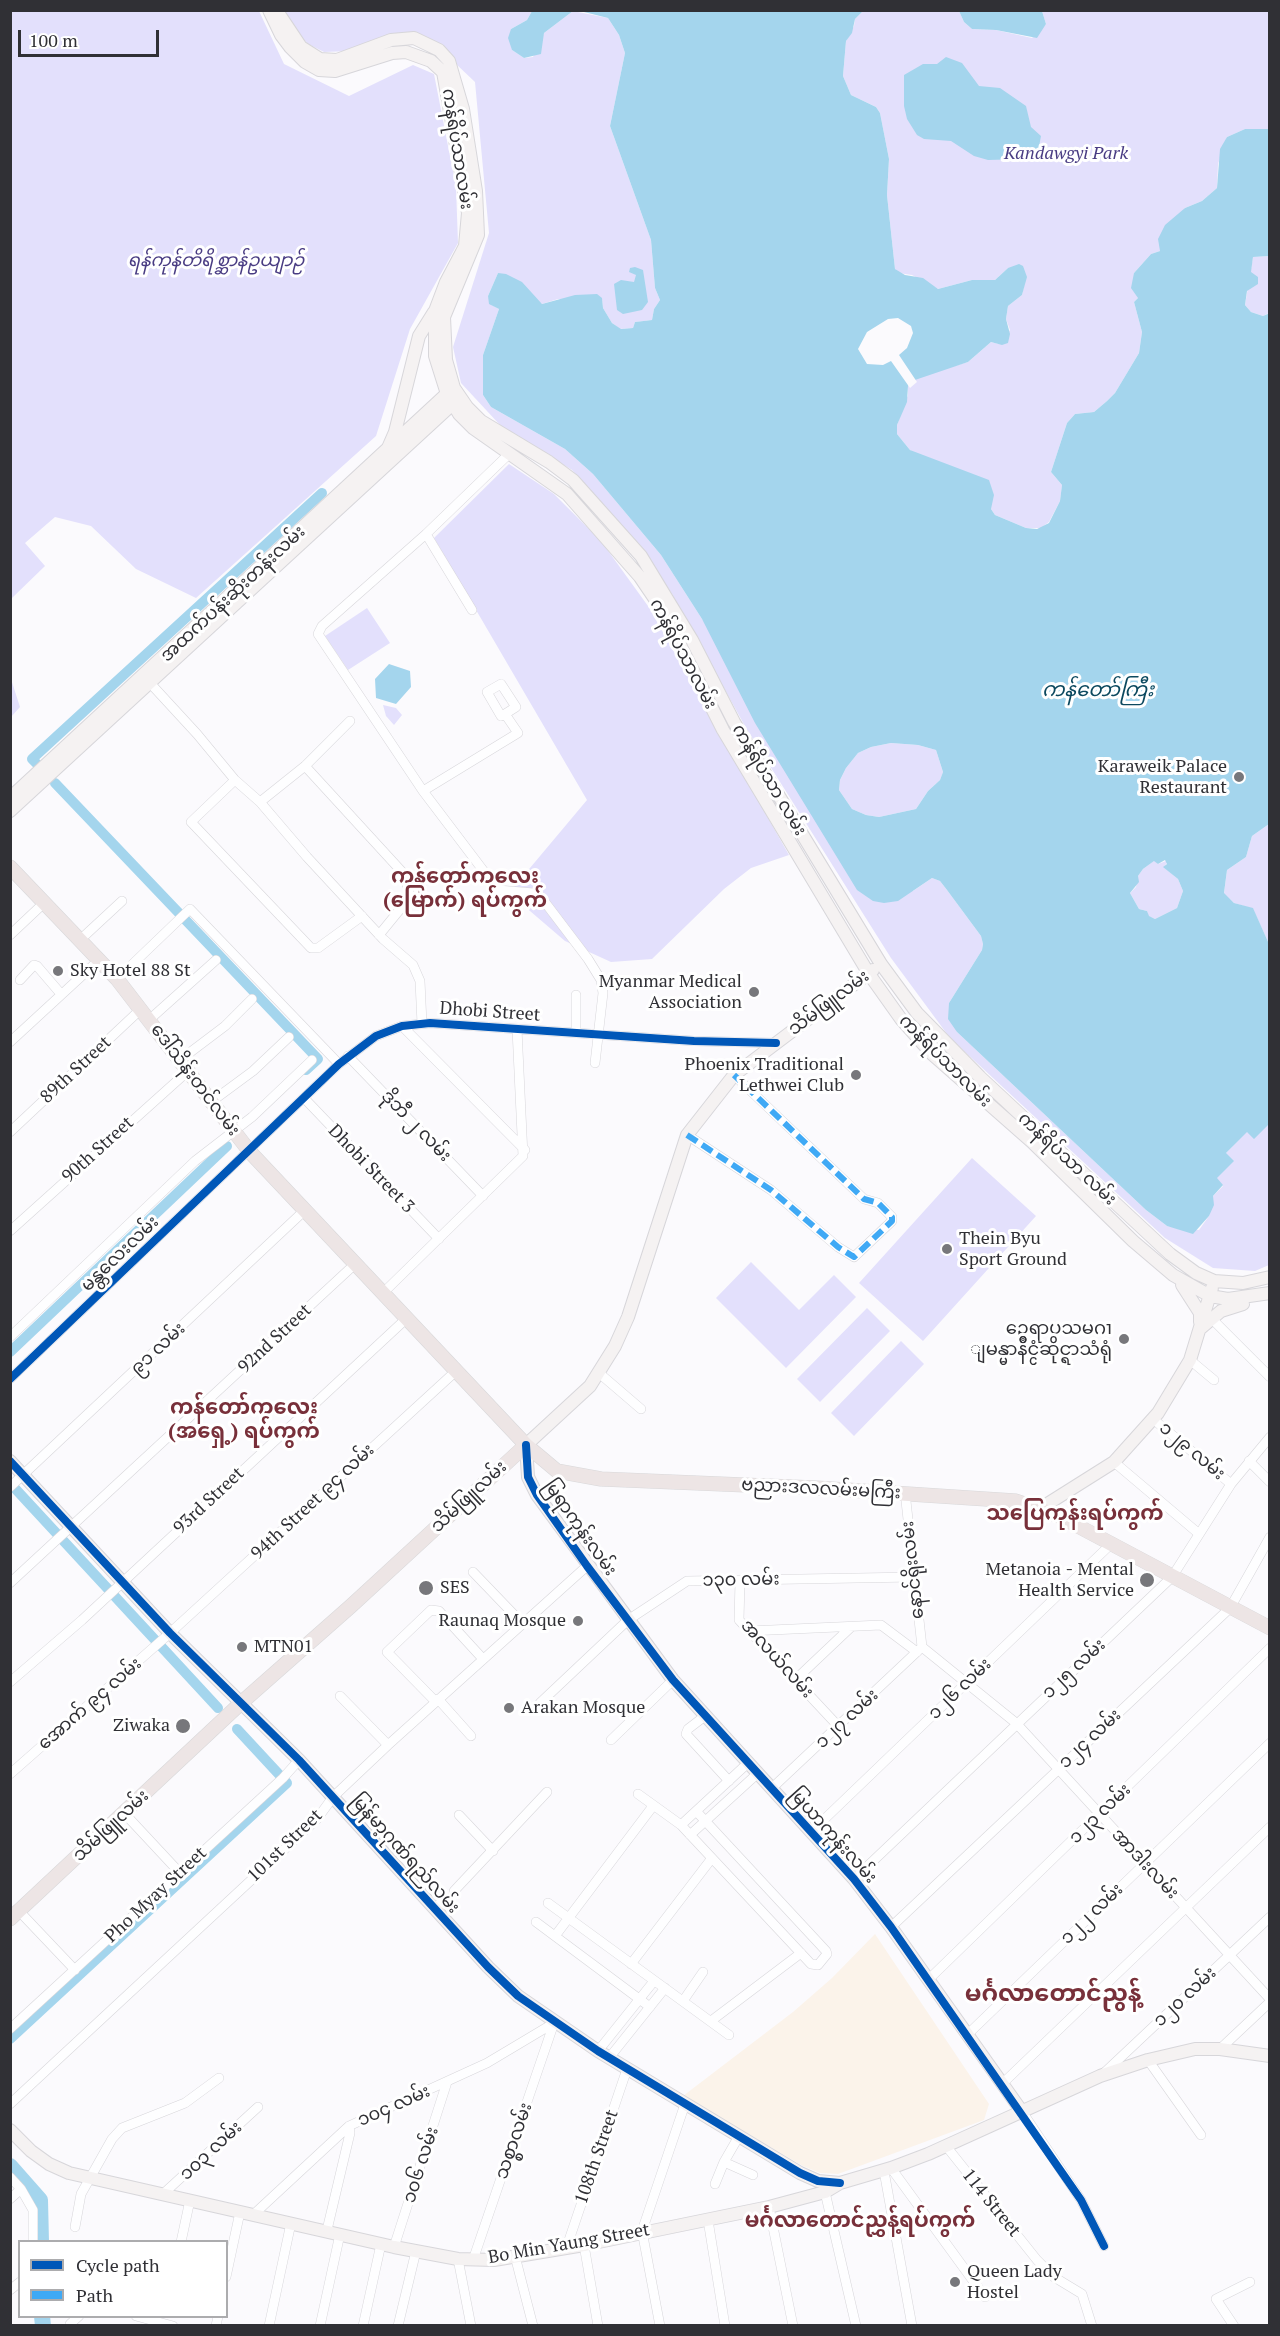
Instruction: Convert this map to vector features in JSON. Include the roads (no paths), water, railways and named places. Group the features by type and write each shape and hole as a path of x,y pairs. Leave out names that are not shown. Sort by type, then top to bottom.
{"main road":[{"path":"269,10 285,41 305,62 319,70 335,71 392,53 418,55 422,41 391,40 337,60 320,59 301,47 283,23 277,10"},
{"name":"ကန်ရိပ်သာ လမ်း","path":"422,41 439,50 449,61 454,74 463,109 476,191 478,235 451,284 444,317 443,340 453,396 481,421 549,462 573,480 641,556 692,640 734,722 881,964 917,1013 980,1077 1170,1254 1196,1273 1214,1281 1243,1283 1269,1276"},
{"name":"ကန်ရိပ်သာလမ်း","path":"418,55 431,61 443,72 448,89 468,213 465,246 451,284 435,311 435,356 453,396 473,428 567,494 627,559 663,611 723,730 869,974 901,1019 932,1054 1040,1149 1140,1247 1173,1275 1210,1296 1228,1299 1265,1295"},
{"path":"386,453 395,432 419,336 435,311"},
{"name":"အထက်ပန်းဆိုးတန်းလမ်း","path":"358,485 386,453 453,396"},
{"name":"အထက်ပန်းဆိုးတန်းလမ်း","path":"10,811 78,743 453,396"},
{"name":"အထက်ပန်းဆိုးတန်းလမ်း","path":"10,798 78,743"},
{"name":"ဒေါ်သိန်းတင်လမ်း","path":"10,867 117,979 250,1152 526,1445"},
{"name":"သိမ်ဖြူလမ်း","path":"15,1915 125,1814 241,1702 351,1606 590,1386 599,1374 628,1317 687,1135 734,1075 881,964"},
{"path":"1173,1275 1191,1296 1200,1313 1201,1329"},
{"path":"1041,1508 1114,1462 1170,1397 1190,1360 1214,1281"},
{"path":"1201,1329 1221,1311 1265,1295"},
{"name":"ဗညားဒလလမ်းမကြီး","path":"526,1445 556,1471 601,1479 905,1492 1016,1501 1041,1508 1110,1545"},
{"name":"မြရာကုန်းလမ်း","path":"526,1445 528,1477 537,1496 628,1620"},
{"name":"မြန်မာ့ဂုဏ်ရည်လမ်း","path":"10,1461 76,1523 123,1582 170,1633 298,1760 504,1984 554,2023 800,2173 818,2181 840,2183"},
{"path":"1110,1545 1269,1628"},
{"name":"မြယာကုန်းလမ်း","path":"628,1620 673,1680 854,1879 929,1979 1023,2113"},
{"name":"Bo Min Yaung Street","path":"10,2130 31,2151 49,2164 69,2173 394,2247 473,2260 584,2245 642,2231 769,2207 825,2192 840,2183 887,2170 946,2146 1023,2113 1100,2076 1148,2060 1195,2049 1220,2049 1269,2056"}],"street":[{"path":"510,453 426,534 322,626 318,634 423,791 498,890 533,893 541,897 578,945 601,980 603,993 596,1034 595,1063"},
{"path":"426,534 472,610"},
{"path":"147,679 235,780 260,802 379,935 413,965 420,981 422,1024"},
{"path":"423,791 518,733 505,714"},
{"path":"260,802 305,766 350,721"},
{"path":"305,766 404,874 409,891 406,902 379,935"},
{"path":"235,780 191,822 197,829 311,948 318,948 362,916"},
{"path":"81,939 122,901"},
{"path":"10,935 45,902"},
{"path":"117,979 190,909 339,1064"},
{"path":"10,1042 99,960"},
{"name":"89th Street","path":"10,1132 145,1014 216,960"},
{"path":"20,980 34,965 37,966 61,994"},
{"path":"576,995 576,1033"},
{"name":"90th Street","path":"10,1231 252,999"},
{"name":"Dhobi Street","path":"250,1152 348,1056 376,1036 402,1026 422,1024 776,1043"},
{"path":"402,1026 524,1153"},
{"path":"383,1293 524,1153 517,1029"},
{"path":"211,1102 253,1071 289,1037"},
{"name":"ဒိုဘီ ၂ လမ်း","path":"348,1056 483,1196"},
{"name":"မန္တလေးလမ်း","path":"10,1337 195,1161 233,1131 312,1060"},
{"path":"687,1135 771,1190 838,1247 854,1257 892,1221 892,1217 878,1203 864,1199 734,1075"},
{"name":"Dhobi Street 3","path":"304,1098 439,1239"},
{"name":"မန္တလေးလမ်း","path":"10,1379 250,1152"},
{"name":"၉၁ လမ်း","path":"10,1487 305,1210"},
{"name":"92nd Street","path":"10,1583 355,1264"},
{"name":"93rd Street","path":"10,1682 123,1582 407,1318"},
{"path":"1212,1319 1269,1377"},
{"path":"1190,1360 1214,1380"},
{"path":"1262,1368 1269,1360"},
{"name":"94th Street ၉၄ လမ်း","path":"170,1633 456,1371"},
{"path":"599,1374 640,1409"},
{"name":"၁၂၉ လမ်း","path":"1153,1419 1231,1484"},
{"name":"၁၂၅ လမ်း","path":"854,1879 1172,1577 1231,1484 1269,1437"},
{"path":"1249,1461 1269,1482"},
{"path":"1114,1462 1198,1533"},
{"name":"နောင်ရိုးလမ်း","path":"905,1492 919,1650"},
{"name":"၁၂၄ လမ်း","path":"891,1927 1230,1608 1269,1537"},
{"name":"၁၂၆ လမ်း","path":"811,1832 1110,1545"},
{"name":"101st Street","path":"10,2104 317,1819 333,1797 388,1745 587,1566"},
{"path":"472,1572 522,1623"},
{"name":"၁၃၀ လမ်း","path":"540,1703 628,1620 687,1581 914,1577"},
{"name":"အလယ်လမ်း","path":"740,1581 739,1620 839,1727"},
{"path":"471,1736 387,1652 431,1610 440,1611 483,1659"},
{"name":"အာဒါးလမ်း","path":"749,1631 881,1625 887,1627 1016,1723 1269,2000"},
{"path":"795,1680 850,1628"},
{"name":"အောက် ၉၄ လမ်း","path":"10,1774 170,1633"},
{"name":"၁၂၃ လမ်း","path":"929,1979 1269,1648"},
{"name":"၁၂၇ လမ်း","path":"771,1789 919,1650"},
{"path":"611,1740 673,1680"},
{"path":"340,1696 388,1745"},
{"path":"705,1716 688,1729 686,1734 729,1780"},
{"name":"၁၂၂ လမ်း","path":"968,2034 1269,1743"},
{"name":"Pho Myay Street","path":"10,2029 283,1778 298,1760"},
{"path":"681,1825 749,1762"},
{"path":"690,1834 757,1774"},
{"path":"434,1908 451,1895 547,1792"},
{"path":"638,1794 681,1825 815,1967 827,1954 696,1811"},
{"path":"555,1936 652,1806"},
{"path":"125,1814 180,1873"},
{"path":"459,1815 493,1851"},
{"path":"1002,2084 1269,1827"},
{"path":"631,1964 712,1858"},
{"path":"548,1903 729,2035"},
{"path":"15,1915 75,1970"},
{"name":"၁၂၀ လမ်း","path":"1100,2076 1269,1917"},
{"path":"536,1922 650,2007"},
{"path":"711,2021 801,1953"},
{"path":"683,2001 704,1972"},
{"path":"598,2051 654,1981"},
{"path":"609,2058 665,1988"},
{"path":"1220,2049 1269,2000"},
{"name":"၁၀၄ လမ်း","path":"253,2215 349,2126 487,2063 554,2023"},
{"name":"သစ္စာလမ်း","path":"473,2260 554,2023"},
{"path":"1148,2060 1201,2135"},
{"name":"108th Street","path":"567,2246 627,2069"},
{"path":"75,2227 81,2194 89,2177 112,2139 122,2128 185,2103 219,2078"},
{"name":"၁၀၆ လမ်း","path":"394,2247 447,2082"},
{"path":"660,2325 642,2231 685,2104"},
{"name":"၁၀၃ လမ်း","path":"163,2194 258,2107"},
{"path":"1023,2113 1081,2200 1104,2246"},
{"path":"327,2230 350,2133 349,2126"},
{"path":"716,2184 724,2162 739,2136"},
{"name":"114 Street","path":"946,2146 1037,2260 1054,2277 1082,2294 1092,2325"},
{"path":"724,2162 753,2175"},
{"path":"887,2170 985,2297"},
{"path":"887,2170 912,2325"},
{"path":"10,2177 21,2189 33,2210 33,2240"},
{"path":"10,2199 21,2189"},
{"path":"825,2192 856,2325"},
{"path":"181,2240 190,2200"},
{"path":"769,2207 793,2325"},
{"path":"228,2268 240,2212"},
{"path":"708,2220 725,2325"},
{"path":"269,2325 291,2223"},
{"path":"320,2325 340,2234"},
{"path":"363,2325 381,2244"},
{"path":"584,2245 597,2325"},
{"path":"398,2325 416,2251"},
{"path":"515,2256 533,2325"},
{"path":"458,2259 471,2325"},
{"path":"1234,2325 1216,2300 1250,2283"},
{"path":"70,2324 77,2318"},
{"path":"162,2320 173,2325"}],"water":[{"path":"532,11 573,11 544,33 541,54 524,58 512,50 508,38 511,29 527,20"},
{"name":"ကန်တော်ကြီး","path":"580,11 863,11 855,19 852,33 846,41 843,76 851,95 876,107 880,113 889,159 887,195 895,269 905,275 923,278 938,289 972,280 995,280 1008,268 1019,264 1023,266 1027,277 1022,295 1008,306 1006,319 1010,334 1008,343 1002,345 991,342 968,362 912,381 908,386 907,402 897,425 897,434 910,450 989,480 994,495 991,509 995,515 1026,528 1037,529 1049,523 1060,501 1062,485 1051,472 1067,423 1075,414 1094,412 1107,401 1115,393 1139,353 1142,332 1134,302 1138,298 1131,288 1134,273 1151,254 1160,251 1158,239 1165,225 1185,208 1202,201 1217,188 1220,149 1227,137 1245,129 1269,129 1269,256 1253,257 1251,272 1258,277 1258,284 1247,291 1245,305 1251,312 1263,316 1270,313 1269,824 1252,836 1246,857 1227,870 1224,893 1234,903 1253,908 1269,944 1268,1125 1254,1139 1247,1132 1226,1153 1234,1161 1217,1178 1223,1185 1213,1196 1214,1205 1209,1216 1193,1234 1167,1226 1146,1210 957,1032 948,1019 949,1003 982,950 983,944 981,936 947,890 940,881 932,878 898,901 884,903 873,901 857,890 755,723 702,619 661,555 593,474 565,449 491,407 483,395 483,355 499,309 489,304 488,296 498,273 506,274 522,282 542,304 575,295 597,294 602,298 603,308 612,323 621,329 633,328 635,322 652,320 654,309 660,300 655,288 651,240 610,126 625,53 619,35 608,18","holes":["891,743 918,745 936,750 943,772 940,780 928,791 916,809 879,817 852,809 839,790 840,780 846,768 858,753 871,747","1165,860 1167,864 1163,867 1178,879 1183,891 1177,908 1155,919 1149,916 1147,911 1139,909 1130,893 1139,882 1138,876 1143,869 1154,861 1158,864"]},
{"path":"959,11 1042,11 1046,24 1037,38 996,30 972,29 964,22"},
{"path":"946,57 962,63 979,86 1000,88 1026,106 1031,127 1041,136 1038,152 1024,159 988,160 974,156 951,141 924,139 917,135 907,119 904,106 904,75 923,64 937,64"},
{"path":"630,268 643,270 648,302 642,310 623,314 617,310 614,284 621,280 634,282 636,275 629,272"},
{"path":"389,664 410,671 411,687 396,704 376,698 375,679"}],"waterway":[{"path":"37,764 32,759 322,493"},
{"path":"55,783 318,1059 306,1070"},
{"path":"10,1352 227,1146"},
{"path":"10,1483 218,1708"},
{"path":"10,2039 287,1783 237,1729"},
{"path":"10,2166 40,2200 41,2240"},
{"path":"42,2318 43,2326"}],"place":[{"name":"Karaweik Palace Restaurant","path":"1239,777"},
{"name":"Sky Hotel 88 St","path":"58,971"},
{"name":"Myanmar Medical Association","path":"754,992"},
{"name":"Phoenix Traditional Lethwei Club","path":"856,1075"},
{"name":"Thein Byu Sport Ground","path":"947,1249"},
{"name":"ဥေရာပသမဂၢ ျမန္မာနိဳင္ငံဆိုင္ရာသံရုံ","path":"1124,1339"},
{"name":"Metanoia - Mental Health Service","path":"1147,1580"},
{"name":"SES","path":"426,1588"},
{"name":"Raunaq Mosque","path":"578,1621"},
{"name":"MTN01","path":"242,1647"},
{"name":"Arakan Mosque","path":"509,1708"},
{"name":"Ziwaka","path":"183,1726"},
{"name":"Queen Lady Hostel","path":"955,2282"}],"district":[{"name":"ကန်တော်ကလေး (မြောက်) ရပ်ကွက်","path":"465,889"},
{"name":"ကန်တော်ကလေး (အရှေ့) ရပ်ကွက်","path":"244,1420"},
{"name":"သပြေကုန်းရပ်ကွက်","path":"1075,1514"},
{"name":"မင်္ဂလာ‌တောင်ညွန့်","path":"1053,1994"},
{"name":"မင်္ဂလာတောင်ညွှန့်ရပ်ကွက်","path":"860,2221"}],"park label":[{"name":"Kandawgyi Park","path":"1066,154"},
{"name":"ရန်ကုန်တိရိစ္ဆာန်ဥယျာဉ်","path":"216,261"}]}
